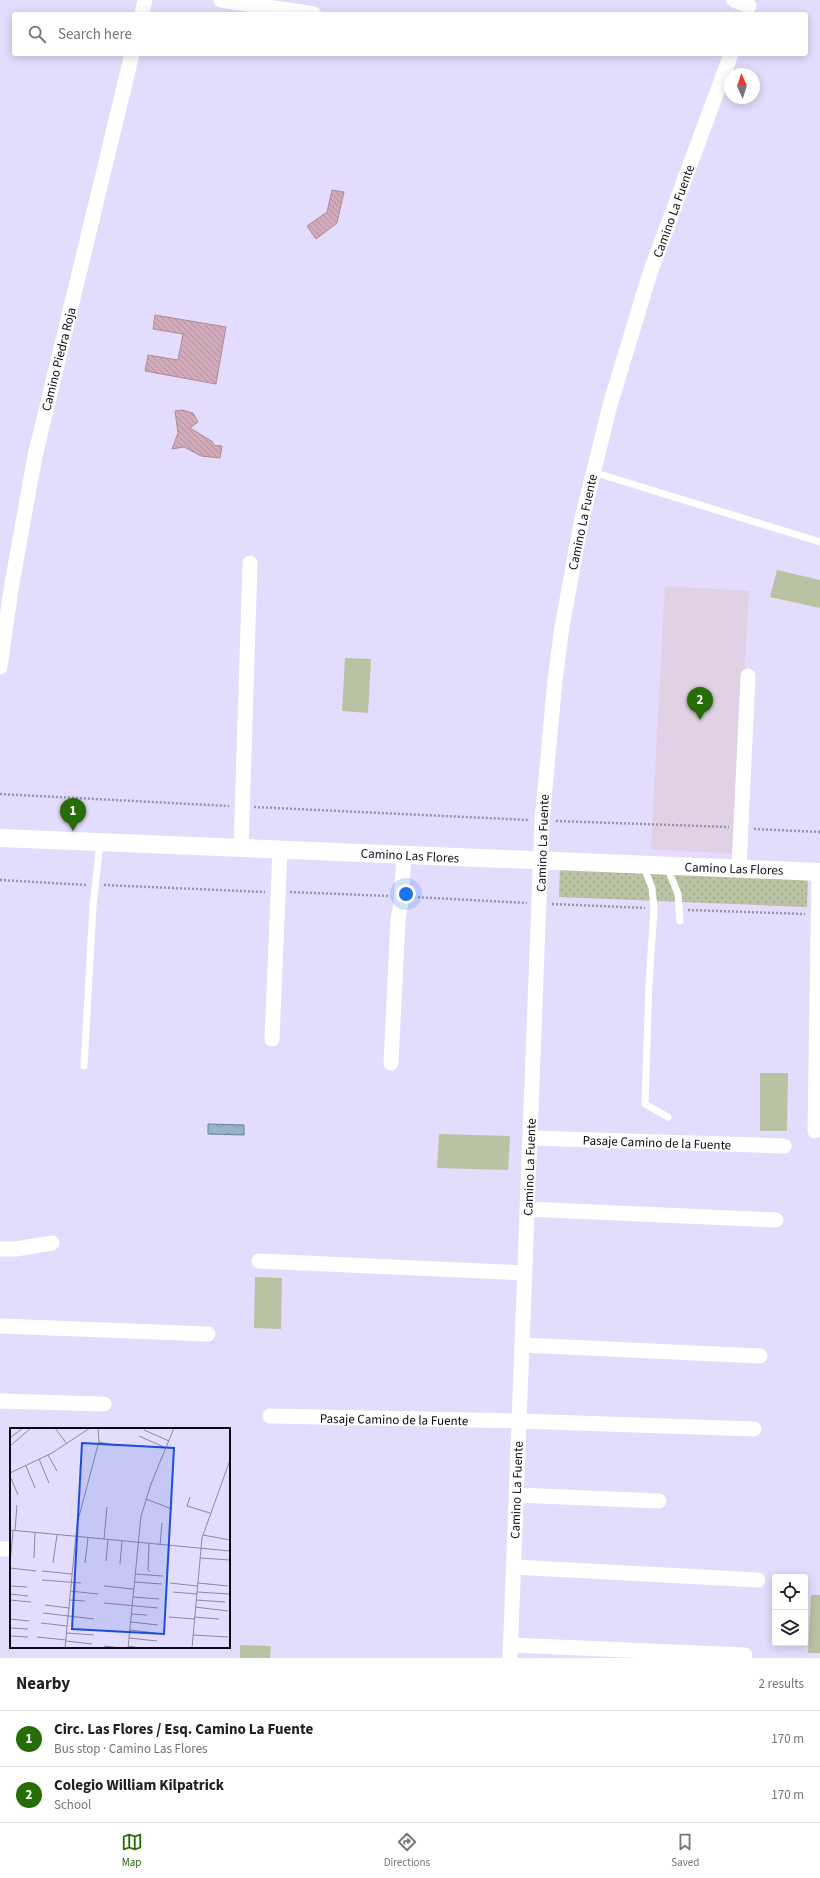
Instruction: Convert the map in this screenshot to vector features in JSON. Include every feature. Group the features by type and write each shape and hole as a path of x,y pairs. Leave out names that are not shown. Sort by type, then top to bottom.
{"street":[{"path":"142,12 145,0"},
{"path":"221,0 301,12"},
{"path":"734,0 749,7"},
{"name":"Camino Piedra Roja","path":"0,667 11,589 35,456 132,56"},
{"name":"Camino La Fuente","path":"510,1651 518,1421 542,861 542,820 549,734 561,634 571,574 592,472 612,397 646,287 730,56"},
{"path":"241,848 250,563"},
{"path":"739,868 748,676"},
{"name":"Camino Las Flores","path":"0,838 819,872"},
{"path":"272,1039 280,849"},
{"path":"391,1063 398,920 401,903 404,855"},
{"path":"815,1131 819,872"},
{"name":"Pasaje Camino de la Fuente","path":"530,1138 784,1146"},
{"path":"527,1209 776,1220"},
{"path":"0,1249 16,1249 52,1243"},
{"path":"259,1261 525,1273"},
{"path":"0,1326 208,1334"},
{"path":"522,1345 760,1356"},
{"path":"0,1401 104,1404"},
{"name":"Pasaje Camino de la Fuente","path":"270,1416 518,1421 754,1429"},
{"path":"516,1495 659,1501"},
{"path":"0,1549 10,1550"},
{"path":"514,1567 758,1580"},
{"path":"510,1651 745,1655"}],"lane":[{"path":"592,472 820,542"},
{"path":"84,1066 93,906 100,842"},
{"path":"643,865 652,888 654,909 649,983 645,1104 668,1117"},
{"path":"667,866 678,894 680,921"}],"path":[{"path":"0,794 820,832"}],"shaded area":[{"path":"665,586 749,591 734,854 651,849"}],"green space":[{"path":"777,570 820,580 820,608 770,597"},
{"path":"345,658 371,659 368,713 342,711"},
{"path":"560,867 808,877 807,907 559,897"},
{"path":"760,1073 788,1073 787,1131 760,1131"},
{"path":"439,1134 510,1136 508,1170 437,1168"},
{"path":"255,1277 282,1278 281,1329 254,1328"},
{"path":"811,1595 820,1595 820,1653 808,1653"},
{"path":"240,1645 271,1646 270,1658 240,1658"}],"water":[{"path":"208,1124 244,1125 244,1135 208,1134"}],"building":[{"path":"332,190 344,192 337,223 316,239 307,226 327,212"},
{"path":"155,315 226,327 216,384 145,371 148,355 178,360 183,334 153,329"},
{"path":"182,410 193,413 198,422 190,428 213,442 213,445 222,446 220,458 201,456 184,447 172,449 178,433 175,411"}],"place":[{"name":"Colegio William Kilpatrick","path":"700,720"},
{"name":"Circ. Las Flores / Esq. Camino La Fuente","path":"73,831"}]}
